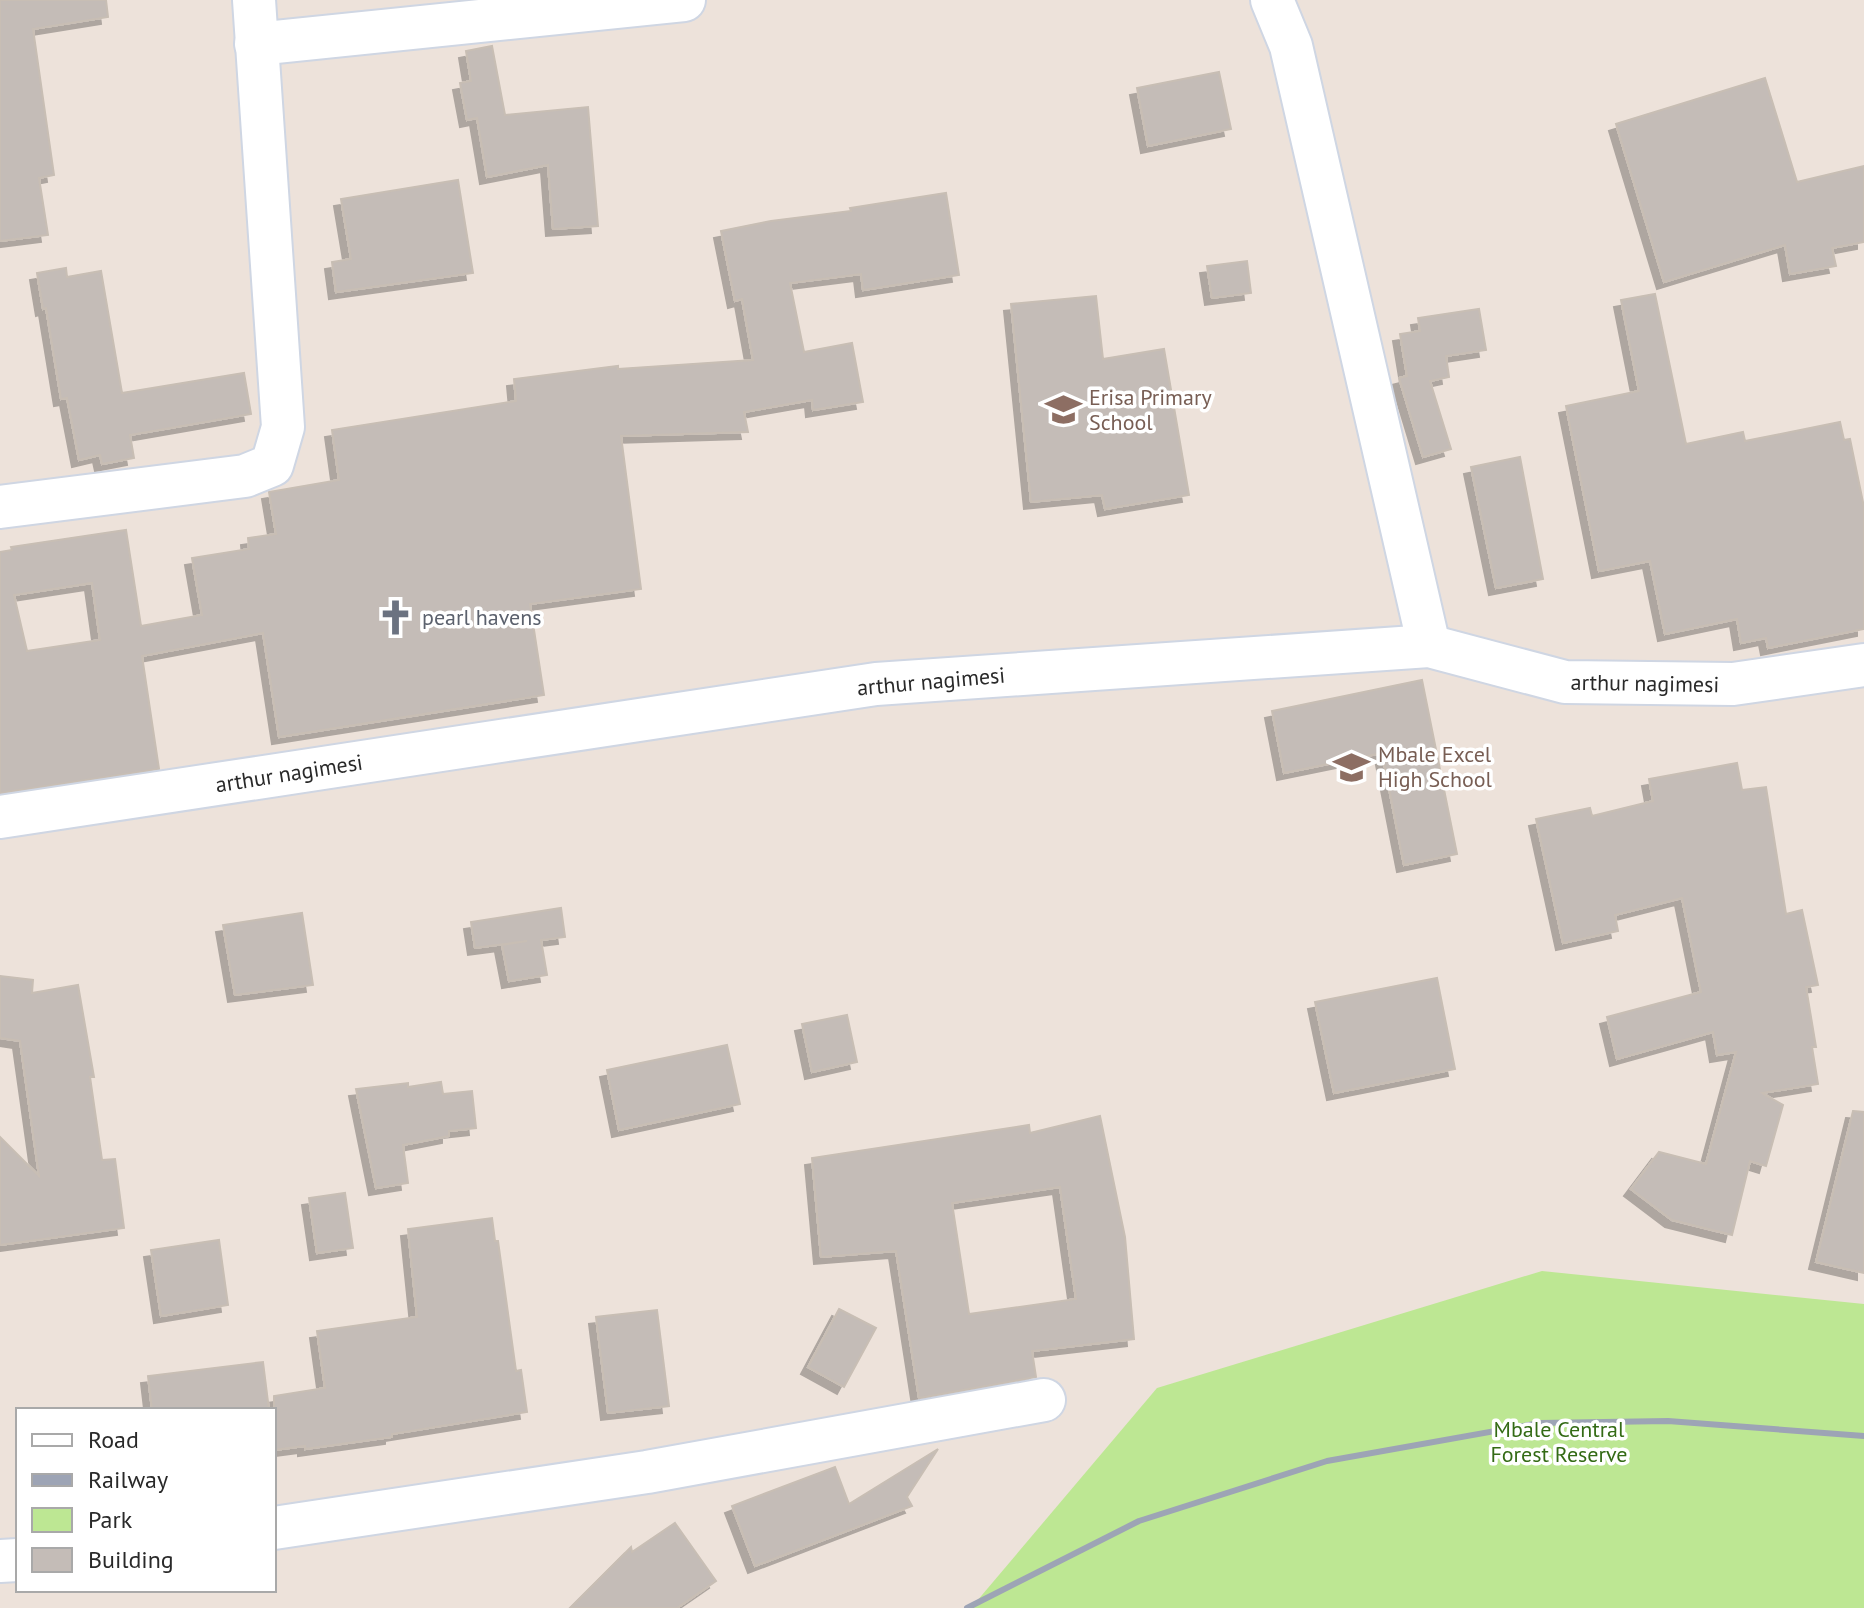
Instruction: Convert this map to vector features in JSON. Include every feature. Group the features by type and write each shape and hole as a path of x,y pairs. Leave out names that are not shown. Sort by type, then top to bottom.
{"street":[{"path":"0,507 245,476 272,465 283,427 254,0"},
{"path":"256,44 684,0"},
{"path":"1272,0 1291,46 1429,646"},
{"name":"arthur nagimesi","path":"0,817 876,684 1429,646 1565,682 1733,684 1864,665"},
{"path":"276,1528 647,1472 1044,1400"}],"green space":[{"name":"Mbale Central Forest Reserve","path":"1542,1271 1864,1304 1864,1608 971,1608 1157,1388"}],"building":[{"path":"0,0 106,0 108,17 33,29 54,175 39,178 48,235 0,241"},
{"path":"492,46 505,115 588,107 598,226 553,229 548,165 487,177 477,118 467,120 460,83 471,81 466,51"},
{"path":"1219,72 1231,129 1148,146 1137,88"},
{"path":"1765,78 1797,182 1864,166 1864,242 1832,248 1836,266 1790,274 1785,245 1664,282 1616,124"},
{"path":"458,180 473,273 336,292 332,262 351,259 341,199"},
{"path":"946,193 959,275 863,290 861,274 790,283 804,352 852,343 863,402 813,410 812,400 744,412 748,432 621,436 641,589 530,604 544,695 279,737 263,633 142,656 159,769 0,793 0,552 12,550 11,547 126,530 141,626 202,615 192,558 249,549 248,538 276,534 269,492 339,480 332,430 516,401 514,379 618,366 618,369 753,360 742,299 735,301 721,231 851,211 850,208","holes":["92,583 100,640 27,651 14,595"]},
{"path":"1247,261 1251,293 1212,298 1207,266"},
{"path":"66,268 67,277 101,271 122,393 244,373 251,414 130,435 134,458 102,464 100,455 79,460 67,398 61,399 37,273"},
{"path":"1655,294 1686,444 1743,432 1745,441 1840,422 1844,440 1850,439 1864,507 1864,629 1768,648 1766,638 1741,643 1737,619 1665,634 1650,561 1599,571 1566,406 1639,391 1621,300"},
{"path":"1096,296 1103,359 1164,349 1189,495 1105,509 1102,495 1031,502 1011,304"},
{"path":"1479,309 1486,350 1446,356 1449,377 1430,381 1451,449 1423,457 1399,378 1407,376 1400,334 1420,331 1418,318"},
{"path":"1520,457 1543,579 1496,588 1471,467"},
{"path":"1422,680 1457,854 1404,865 1382,753 1284,773 1272,711"},
{"path":"1737,763 1742,790 1766,787 1786,914 1802,910 1818,985 1806,987 1816,1047 1812,1047 1818,1084 1762,1093 1783,1105 1766,1166 1750,1161 1732,1235 1672,1220 1631,1189 1659,1152 1706,1164 1736,1052 1717,1055 1713,1032 1617,1059 1607,1017 1701,992 1682,898 1615,915 1618,931 1563,943 1536,819 1590,808 1592,816 1653,801 1649,779"},
{"path":"561,908 565,937 541,940 547,975 509,981 502,945 527,941 475,948 471,922"},
{"path":"302,913 313,985 235,995 223,925"},
{"path":"0,976 33,980 32,993 78,985 94,1077 90,1077 102,1160 115,1159 124,1228 0,1245 0,1137 39,1176 20,1041 0,1038"},
{"path":"1437,978 1455,1069 1334,1093 1315,1002"},
{"path":"847,1015 857,1062 812,1072 802,1024"},
{"path":"727,1045 740,1104 619,1130 607,1070"},
{"path":"441,1082 443,1094 472,1091 476,1128 449,1131 449,1136 403,1145 408,1183 376,1188 356,1089"},
{"path":"1853,1111 1864,1112 1864,1273 1816,1262"},
{"path":"1100,1116 1125,1237 1134,1339 1032,1351 1036,1377 919,1398 896,1251 821,1257 812,1158 1029,1125 1030,1133","holes":["1060,1187 1076,1299 969,1314 952,1203"]},
{"path":"345,1193 353,1248 317,1253 309,1198"},
{"path":"492,1218 516,1371 521,1370 527,1412 392,1434 392,1437 305,1449 305,1446 276,1450 274,1396 325,1388 317,1331 417,1317 408,1229"},
{"path":"219,1240 228,1305 161,1316 151,1250"},
{"path":"839,1309 876,1328 844,1387 808,1367"},
{"path":"657,1310 669,1406 608,1413 596,1317"},
{"path":"263,1362 269,1408 152,1408 148,1376"},
{"path":"938,1449 907,1497 912,1506 755,1566 732,1506 835,1467 849,1504"},
{"path":"675,1523 716,1581 677,1608 570,1608 631,1547 632,1552"}],"railway":[{"path":"967,1608 1139,1521 1327,1461 1540,1423 1668,1421 1864,1436"}],"place":[{"name":"Erisa Primary School","path":"1063,410"},
{"name":"pearl havens","path":"396,617"},
{"name":"Mbale Excel High School","path":"1352,767"}]}
